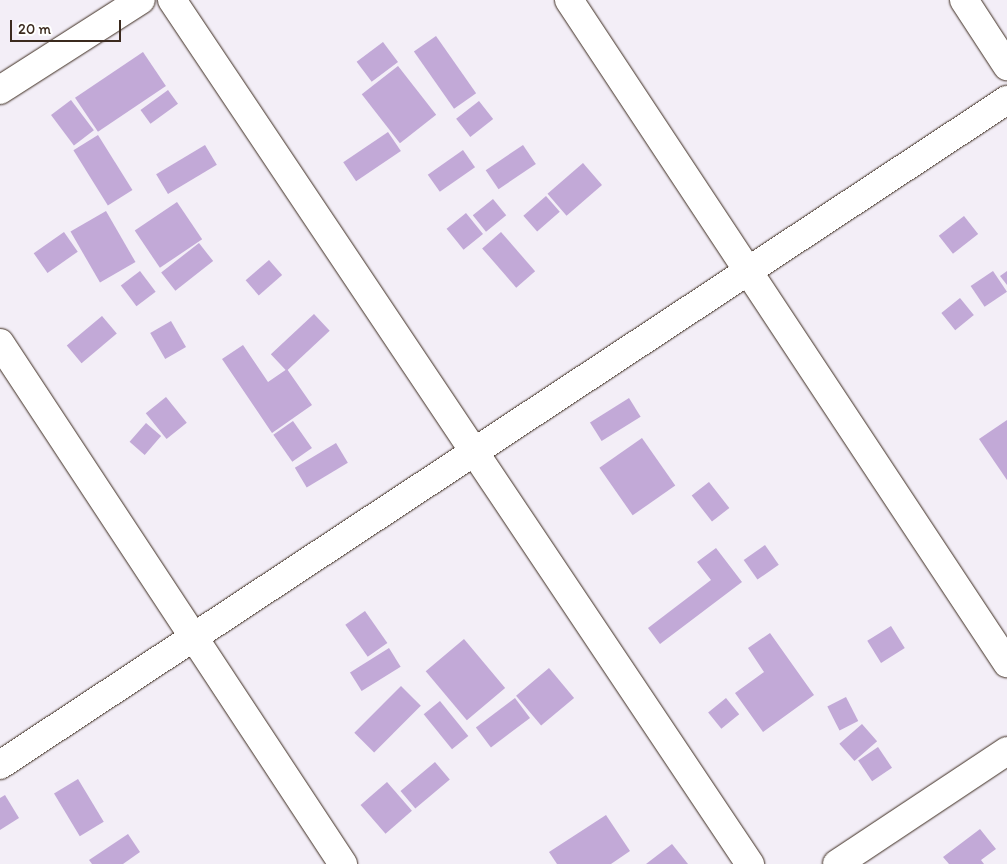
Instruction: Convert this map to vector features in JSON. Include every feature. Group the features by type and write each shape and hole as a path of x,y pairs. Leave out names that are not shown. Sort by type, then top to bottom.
{"street":[{"path":"0,90 141,0"},
{"path":"172,0 750,864"},
{"path":"569,0 1007,664"},
{"path":"964,0 1007,66"},
{"path":"0,764 1007,100"},
{"path":"0,343 343,864"},
{"path":"836,864 1007,751"}],"building":[{"path":"436,36 476,93 454,109 414,51"},
{"path":"383,42 398,62 372,82 357,62"},
{"path":"143,52 166,86 98,132 75,98"},
{"path":"398,66 436,115 400,143 362,94"},
{"path":"168,90 178,104 150,124 140,110"},
{"path":"71,100 94,130 74,145 51,115"},
{"path":"479,101 493,119 470,137 456,119"},
{"path":"388,132 401,151 356,181 343,162"},
{"path":"98,135 132,190 108,205 73,150"},
{"path":"205,145 217,165 168,194 156,174"},
{"path":"523,145 536,164 499,189 486,170"},
{"path":"463,150 475,167 440,192 428,175"},
{"path":"583,163 602,185 567,216 548,194"},
{"path":"546,196 560,212 537,232 523,216"},
{"path":"493,199 506,215 486,232 473,215"},
{"path":"177,202 202,239 160,268 135,231"},
{"path":"106,211 136,262 100,283 70,232"},
{"path":"466,213 483,234 464,250 447,229"},
{"path":"964,216 978,234 953,254 939,236"},
{"path":"64,232 78,252 47,273 34,253"},
{"path":"501,232 535,271 516,288 482,248"},
{"path":"199,243 213,261 175,291 161,273"},
{"path":"269,260 282,275 259,295 246,280"},
{"path":"140,271 156,292 136,306 121,285"},
{"path":"993,271 1007,292 985,307 971,286"},
{"path":"1007,271 1007,285 1000,276"},
{"path":"960,298 974,315 955,330 941,313"},
{"path":"314,314 330,331 287,371 271,354"},
{"path":"102,316 117,334 82,363 67,346"},
{"path":"171,321 186,347 165,359 150,333"},
{"path":"243,345 268,382 287,369 312,405 272,433 222,359"},
{"path":"166,397 187,423 167,439 146,413"},
{"path":"629,398 641,417 602,441 590,422"},
{"path":"1007,420 1007,480 979,439"},
{"path":"293,421 312,448 292,462 273,435"},
{"path":"146,423 161,436 145,455 130,442"},
{"path":"642,438 675,486 633,515 599,468"},
{"path":"336,443 348,463 307,487 295,468"},
{"path":"709,482 729,508 712,522 692,496"},
{"path":"765,545 779,565 757,580 744,560"},
{"path":"716,548 742,582 660,644 648,628 711,580 697,562"},
{"path":"365,611 387,643 368,657 345,625"},
{"path":"891,626 905,648 881,663 867,641"},
{"path":"770,633 814,695 763,732 735,693 764,672 748,648"},
{"path":"464,639 505,688 467,720 426,671"},
{"path":"389,648 401,667 362,691 350,672"},
{"path":"549,668 574,698 541,726 516,696"},
{"path":"401,686 421,706 374,752 354,733"},
{"path":"846,697 858,721 840,731 827,707"},
{"path":"515,698 530,718 491,747 476,727"},
{"path":"726,698 739,714 721,729 708,712"},
{"path":"440,701 468,736 452,749 424,714"},
{"path":"862,724 877,741 854,761 839,744"},
{"path":"878,747 892,768 872,781 858,760"},
{"path":"435,762 450,780 415,809 401,791"},
{"path":"78,779 104,822 80,836 54,793"},
{"path":"387,782 412,811 386,834 361,805"},
{"path":"5,795 19,818 0,830 0,798"},
{"path":"606,815 630,851 611,864 557,864 549,852"},
{"path":"980,829 996,849 981,860 984,864 949,864 943,857"},
{"path":"128,834 140,852 123,864 92,864 89,860"},
{"path":"672,844 688,864 646,864"}]}
